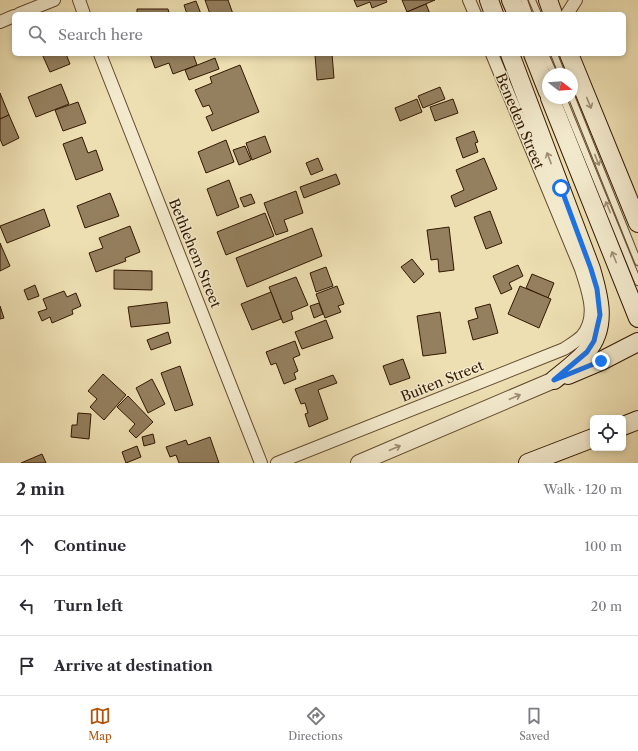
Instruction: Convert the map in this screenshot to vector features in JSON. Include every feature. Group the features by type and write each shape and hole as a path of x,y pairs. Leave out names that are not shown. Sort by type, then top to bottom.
{"main road":[{"path":"489,0 493,12"},
{"path":"511,0 516,12"},
{"path":"548,0 552,12"},
{"path":"511,56 591,269 599,303 600,315 594,341 587,352 554,380"},
{"path":"534,56 542,77"},
{"path":"570,56 638,223"},
{"path":"553,104 633,288 638,318"},
{"path":"554,380 601,361 638,342"},
{"path":"626,425 638,420"},
{"path":"528,463 590,439"}],"street":[{"path":"24,12 54,0"},
{"path":"79,0 83,12"},
{"path":"469,0 474,12"},
{"path":"568,12 576,0"},
{"path":"0,22 12,17"},
{"name":"Bethlehem Street","path":"101,56 261,463"},
{"name":"Beneden Street","path":"493,56 581,269 591,300"},
{"name":"Buiten Street","path":"277,463 564,348 583,335 590,315 591,300"},
{"path":"359,463 554,380"}],"lane":[{"path":"524,0 528,12"},
{"path":"532,0 537,12"},
{"path":"547,56 552,68"},
{"path":"555,56 560,68"},
{"path":"565,104 633,288"},
{"path":"574,104 638,262"}],"building":[{"path":"205,0 228,0 232,12 209,12"},
{"path":"354,0 386,0 387,2 372,8 370,2 357,7"},
{"path":"402,0 435,0 407,12"},
{"path":"196,1 200,12 186,12 184,5"},
{"path":"426,4 429,12 407,12"},
{"path":"137,9 168,9 169,12 137,12"},
{"path":"43,56 67,56 70,64 50,72"},
{"path":"151,56 194,56 197,65 173,74 169,63 155,68"},
{"path":"315,56 332,56 334,78 317,80"},
{"path":"215,58 219,69 189,80 185,70"},
{"path":"240,65 259,112 212,131 206,117 213,114 209,105 203,107 195,90 212,83 210,77"},
{"path":"61,84 69,104 36,117 28,97"},
{"path":"440,87 445,99 423,108 418,96"},
{"path":"0,93 9,115 0,119"},
{"path":"417,99 422,112 400,121 395,108"},
{"path":"453,99 458,113 435,121 430,107"},
{"path":"78,102 86,123 63,131 55,110"},
{"path":"9,115 19,138 3,146 0,139 0,119"},
{"path":"474,131 478,142 475,143 478,152 463,158 456,138"},
{"path":"265,136 271,152 252,160 246,143"},
{"path":"82,137 88,153 96,150 103,170 76,180 63,144"},
{"path":"226,140 234,162 206,173 198,152"},
{"path":"245,146 251,160 239,165 233,150"},
{"path":"318,158 323,170 311,175 306,163"},
{"path":"484,158 497,189 455,207 451,196 464,190 456,170"},
{"path":"336,174 340,184 304,198 300,187"},
{"path":"229,180 239,207 217,216 207,189"},
{"path":"296,191 303,213 284,220 288,231 276,235 264,203"},
{"path":"110,193 119,216 85,228 77,206"},
{"path":"251,194 255,203 244,207 240,198"},
{"path":"44,209 50,226 7,243 0,226"},
{"path":"490,211 502,243 486,249 474,217"},
{"path":"265,213 274,236 226,255 217,232"},
{"path":"130,226 140,252 125,258 126,261 96,272 89,253 103,248 99,238"},
{"path":"449,227 454,270 439,272 438,259 431,260 427,230"},
{"path":"312,228 322,256 247,287 236,258"},
{"path":"0,243 10,266 0,271"},
{"path":"412,259 424,274 414,283 401,267"},
{"path":"518,265 523,276 509,283 512,289 501,294 493,276"},
{"path":"326,267 333,286 316,292 310,273"},
{"path":"114,270 152,271 152,290 114,289"},
{"path":"532,274 554,283 548,298 526,288"},
{"path":"296,277 308,305 291,312 293,319 283,323 269,287"},
{"path":"35,285 39,296 28,300 24,290"},
{"path":"337,286 344,304 338,306 341,312 325,318 316,294"},
{"path":"520,286 551,299 539,328 508,314"},
{"path":"64,291 67,297 76,293 81,306 72,310 73,314 52,323 50,317 42,321 38,312 47,309 43,299"},
{"path":"271,292 281,319 252,330 241,304"},
{"path":"167,302 170,323 131,327 128,307"},
{"path":"319,303 323,314 314,318 310,306"},
{"path":"490,304 498,333 473,340 468,321 478,318 475,308"},
{"path":"0,306 4,318 0,319"},
{"path":"440,312 446,353 423,356 417,316"},
{"path":"326,320 333,338 302,349 295,332"},
{"path":"168,332 171,343 151,350 147,340"},
{"path":"295,341 300,355 293,358 298,371 294,373 296,379 284,384 276,363 271,365 266,352"},
{"path":"403,359 410,378 390,385 383,366"},
{"path":"180,366 193,405 175,411 161,373"},
{"path":"103,374 126,395 104,420 90,407 97,399 88,391"},
{"path":"333,375 337,383 318,390 328,419 309,427 305,414 308,413 305,403 301,404 295,389"},
{"path":"152,379 165,404 148,413 136,388"},
{"path":"128,396 153,422 136,438 129,431 135,424 117,407"},
{"path":"78,413 91,414 89,439 71,437 72,425 77,425"},
{"path":"153,434 155,443 144,446 142,437"},
{"path":"210,437 219,463 179,463 176,455 170,457 166,447 186,440 188,445"},
{"path":"137,446 141,457 126,463 122,452"},
{"path":"42,454 46,463 21,463"}],"route":[{"path":"561,188 591,269 597,289 600,315 594,341 587,352 554,380 601,361"}]}
